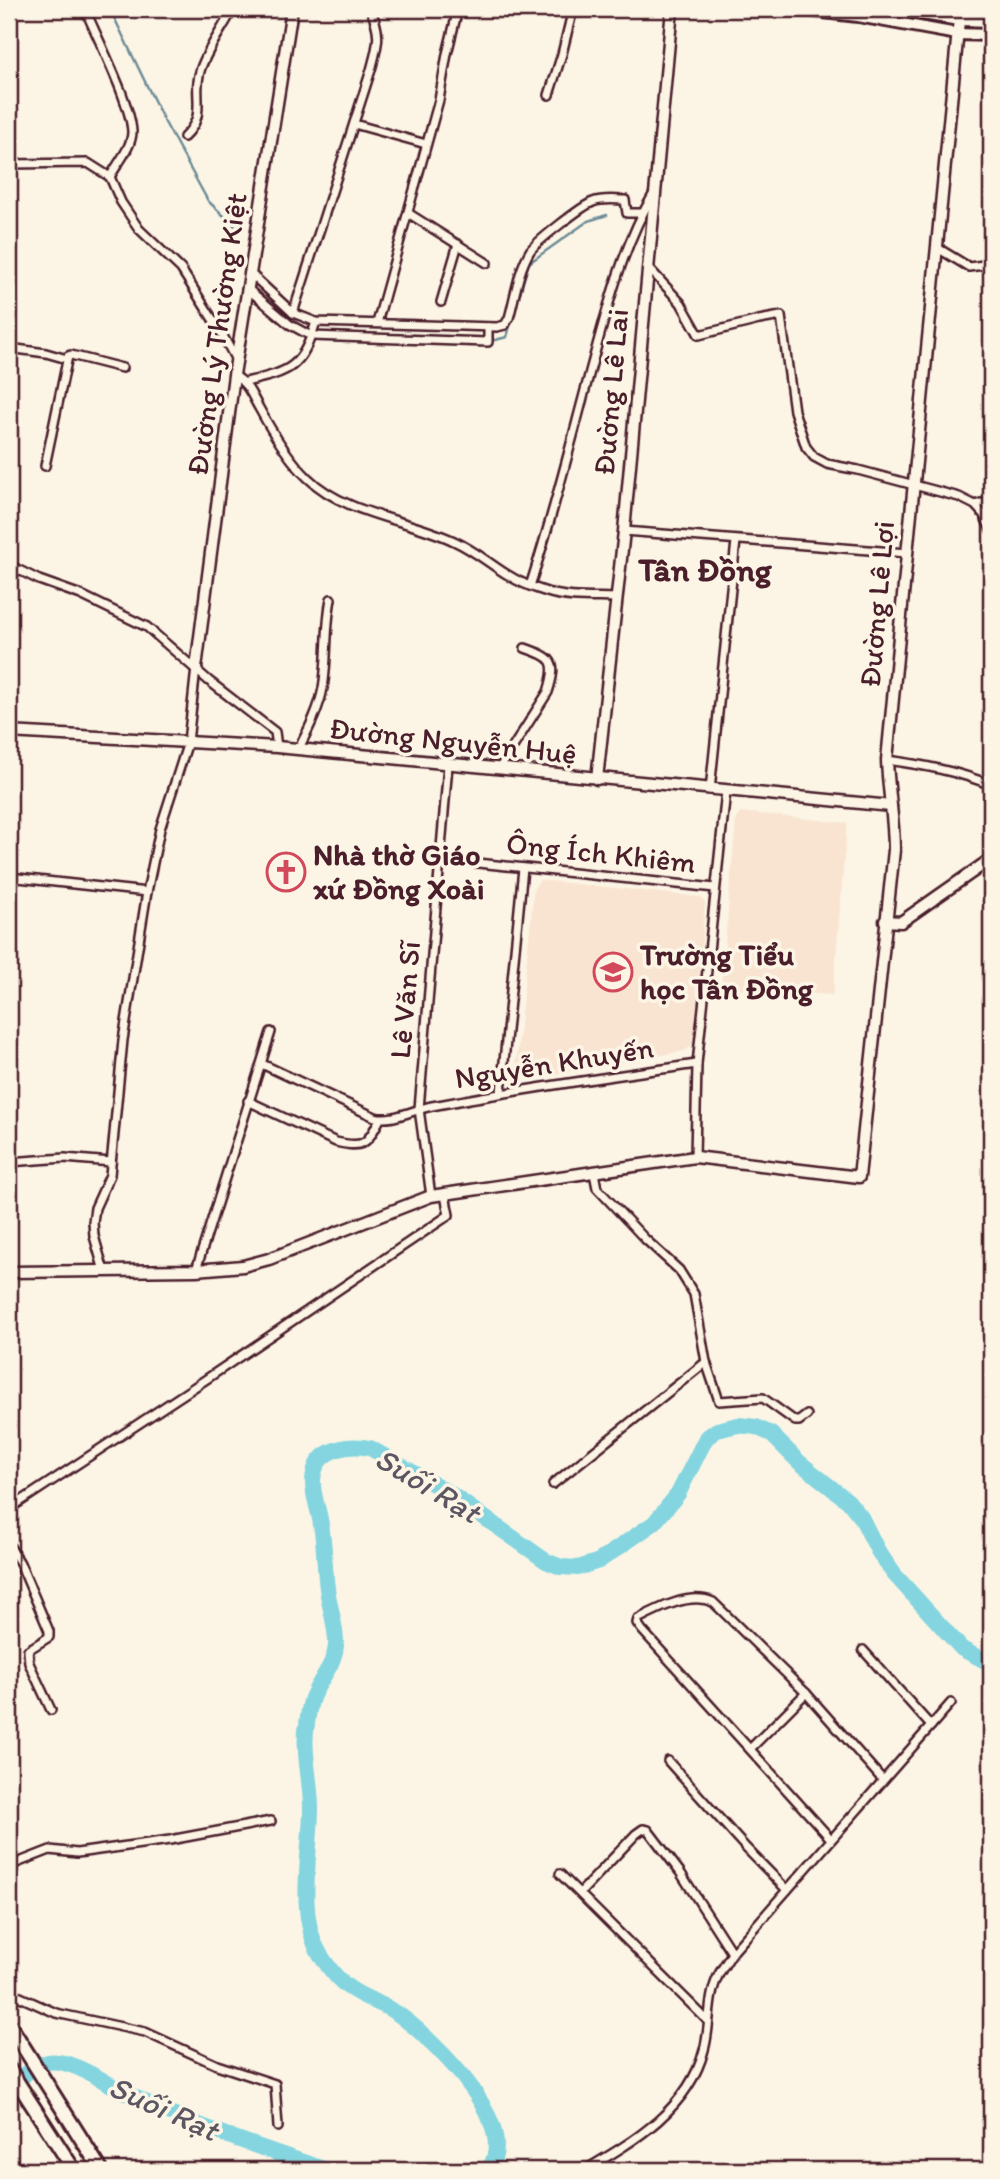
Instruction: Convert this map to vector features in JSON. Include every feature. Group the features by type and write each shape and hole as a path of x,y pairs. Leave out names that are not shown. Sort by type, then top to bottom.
{"highway":[{"path":"9,2024 101,2170"},
{"path":"9,2069 74,2170"}],"main road":[{"path":"797,9 858,16 957,34 991,35"},
{"path":"893,9 959,20 991,21"}],"street":[{"path":"85,9 126,108 132,133 110,177"},
{"path":"184,136 196,122 201,68 233,9"},
{"name":"Đường Lý Thường Kiệt","path":"196,668 234,375 292,9"},
{"path":"293,313 378,44 378,27 370,9"},
{"path":"377,323 439,100 458,9"},
{"path":"549,95 573,9"},
{"name":"Đường Lê Lai","path":"597,779 624,531 672,9"},
{"name":"Đường Lê Lợi","path":"695,1157 859,1177 894,850 887,760 959,20"},
{"path":"354,124 426,144"},
{"path":"9,164 88,163 110,177 121,202 139,229 181,269 237,362"},
{"path":"530,586 607,309 642,213 656,189"},
{"path":"250,273 293,313 316,322 488,327 505,325 523,265 531,249 546,235 591,202 625,200 627,213 642,213"},
{"path":"408,212 487,264"},
{"path":"442,302 457,244"},
{"path":"936,247 969,267 991,264"},
{"path":"647,266 681,303 699,335 781,316 794,411 806,447 814,457 827,464 959,497 975,505 991,530"},
{"path":"248,290 289,324 312,336 488,342 488,327"},
{"path":"246,382 292,368 303,354 316,322"},
{"path":"9,348 67,359"},
{"path":"45,466 67,359 71,355 122,368"},
{"path":"234,375 246,382 259,410 295,464 310,480 347,503 451,540 530,586 570,596 616,598"},
{"path":"975,505 991,505"},
{"path":"624,531 907,553"},
{"path":"710,790 736,541"},
{"path":"9,565 39,580 81,595 147,627 275,732 276,747"},
{"path":"298,750 316,713 322,692 325,637 331,599"},
{"path":"499,769 548,692 552,680 551,662 547,656 524,648"},
{"path":"104,1271 94,1236 95,1208 110,1175 123,1041 147,892 160,829 188,742 196,668"},
{"name":"Đường Nguyễn Huệ","path":"9,732 276,747 891,806"},
{"path":"887,760 930,766 967,775 991,785"},
{"name":"Lê Văn Sĩ","path":"431,1196 419,1109 448,765"},
{"path":"9,1272 196,1270 243,1266 270,1259 431,1196 695,1157 697,1064 726,791"},
{"name":"Ông Ích Khiêm","path":"440,859 715,888"},
{"path":"885,921 901,922 991,859"},
{"path":"501,1092 523,868"},
{"path":"9,877 147,892"},
{"path":"196,1270 271,1032"},
{"path":"248,1101 337,1142 347,1144 357,1145 369,1140 380,1119 262,1064"},
{"name":"Nguyễn Khuyến","path":"380,1119 501,1092 697,1064"},
{"path":"9,1162 65,1158 111,1163"},
{"path":"594,1174 597,1188 645,1239 679,1270 694,1294 706,1362 719,1401 763,1398 795,1421 807,1415"},
{"path":"9,1508 449,1215 445,1195"},
{"path":"553,1484 706,1362"},
{"path":"9,1545 20,1563 49,1631 49,1637 28,1650 29,1663 51,1710"},
{"path":"831,1839 642,1630 637,1623 638,1619 676,1602 705,1599 713,1602 806,1693 882,1780"},
{"path":"863,1650 931,1726"},
{"path":"751,1748 806,1693"},
{"path":"585,2170 641,2136 678,2101 694,2080 705,2049 712,1995 718,1975 732,1952 951,1703"},
{"path":"668,1761 746,1849 787,1890"},
{"path":"9,1866 50,1850 77,1853 170,1840 271,1821"},
{"path":"580,1893 636,1834 643,1829 648,1830 680,1872 732,1952"},
{"path":"559,1874 708,2021"},
{"path":"9,1992 56,2013 145,2032 217,2065 275,2084 278,2127"}],"shaded area":[{"path":"741,812 847,823 833,995 721,988 736,819"},
{"name":"Trường Tiểu học Tân Đồng","path":"540,880 700,897 705,903 694,1044 685,1051 521,1080 515,1074 534,888"}],"waterway":[{"path":"110,9 163,119 208,201 238,229"},
{"path":"515,309 529,263 588,221 607,215"},
{"path":"495,340 507,337 512,318"},
{"path":"319,332 335,333"},
{"path":"401,336 464,338"},
{"name":"Suối Rạt","path":"488,2170 495,2152 494,2131 470,2086 417,2029 390,2009 346,1986 338,1978 320,1954 308,1921 311,1808 306,1733 312,1698 332,1660 336,1646 322,1533 313,1486 314,1473 322,1458 344,1448 370,1448 451,1494 546,1561 561,1567 578,1568 599,1561 654,1523 678,1494 706,1438 717,1430 738,1425 756,1427 771,1434 799,1462 848,1501 861,1517 878,1551 894,1574 962,1649 991,1664"},
{"name":"Suối Rạt","path":"9,2089 37,2066 48,2062 66,2063 172,2114 326,2170"}],"place":[{"name":"Nhà thờ Giáo xứ Đồng Xoài","path":"286,872"},
{"name":"Trường Tiểu học Tân Đồng","path":"613,972"}],"district":[{"name":"Tân Đồng","path":"705,569"}]}
